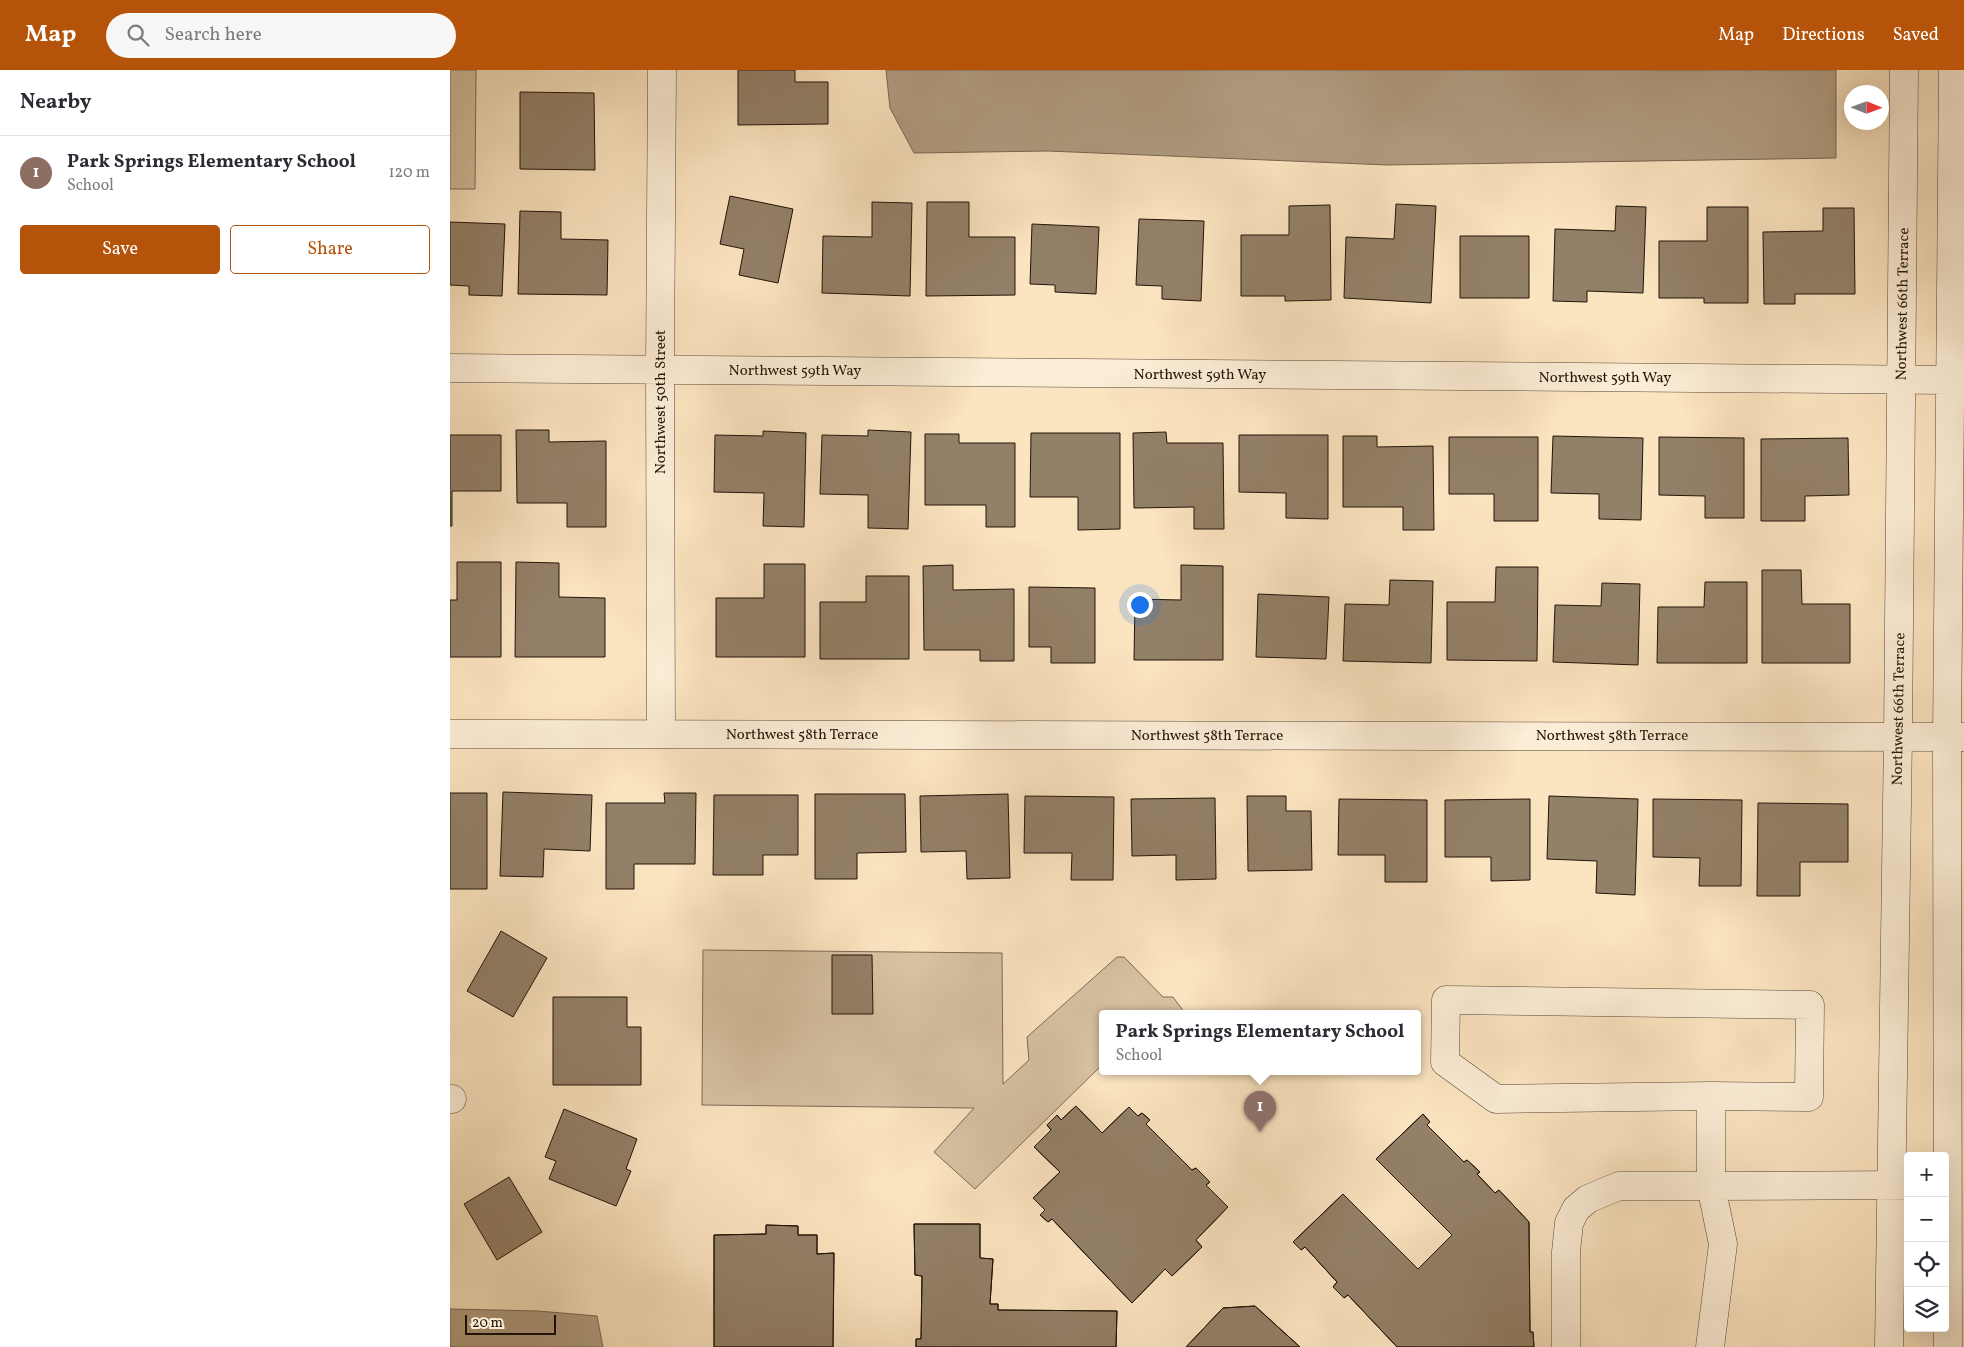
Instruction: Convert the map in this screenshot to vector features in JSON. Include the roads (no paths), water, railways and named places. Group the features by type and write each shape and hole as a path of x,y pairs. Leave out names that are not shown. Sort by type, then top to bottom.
{"street":[{"name":"Northwest 50th Street","path":"661,734 660,369 662,70"},
{"name":"Northwest 66th Terrace","path":"1889,1347 1899,1185 1898,736 1904,70"},
{"path":"1948,1152 1955,737 1950,380 1953,70"},
{"name":"Northwest 59th Way","path":"450,368 1950,380"},
{"name":"Northwest 58th Terrace","path":"450,734 1955,737"},
{"path":"1446,1000 1810,1005 1809,1097 1711,1096 1496,1099 1445,1062 1446,1000"},
{"path":"1710,1347 1723,1244 1711,1186 1711,1096"},
{"path":"1566,1347 1566,1252 1570,1223 1576,1209 1588,1199 1619,1186 1899,1185"},
{"path":"1947,1197 1948,1347"}],"place":[{"name":"Park Springs Elementary School","path":"1260,1132"}]}
